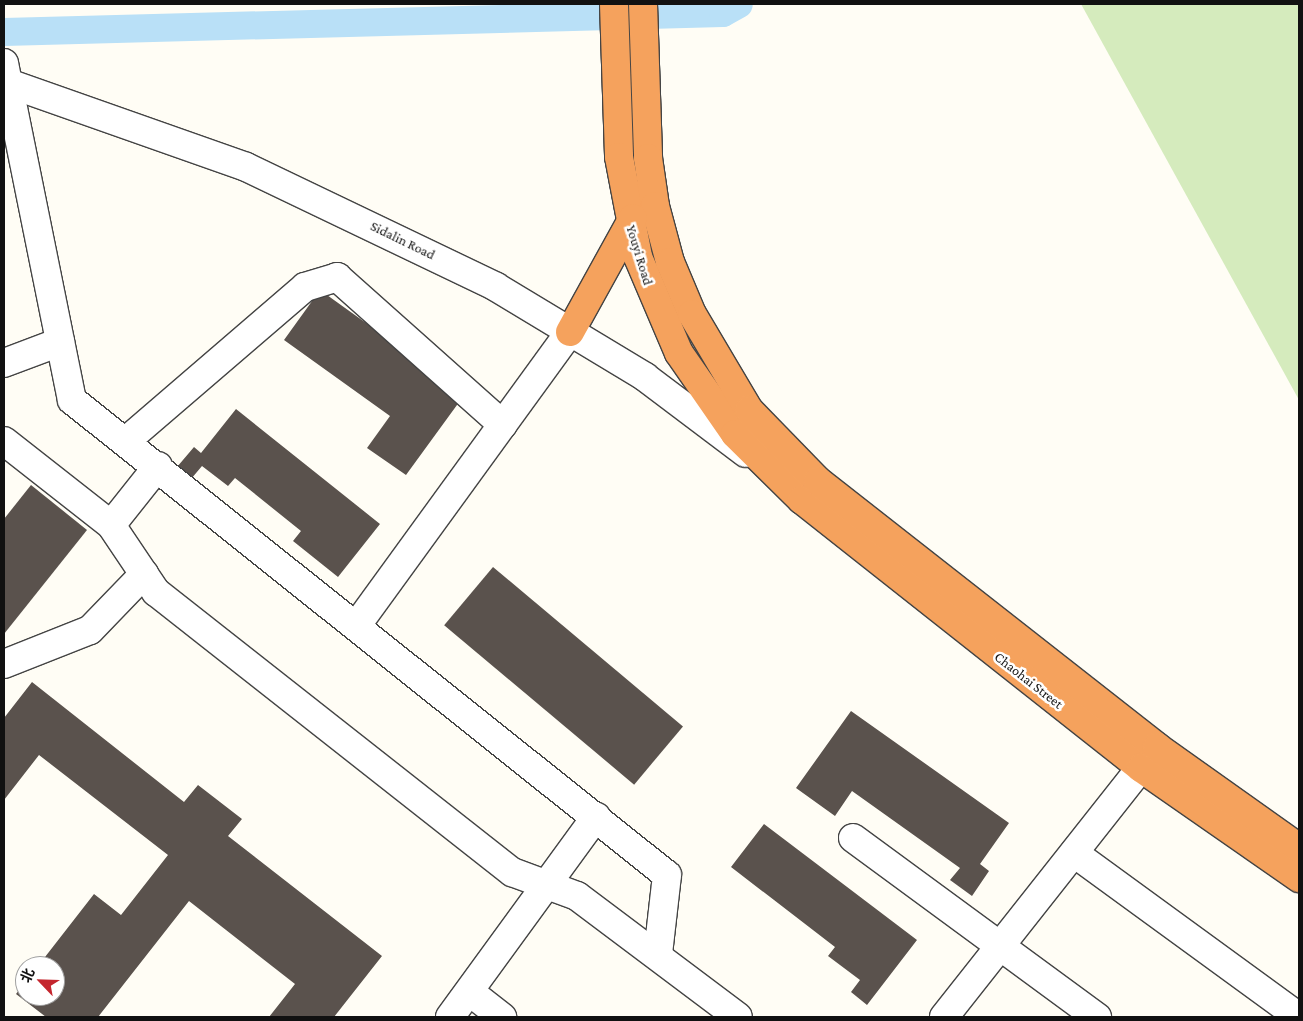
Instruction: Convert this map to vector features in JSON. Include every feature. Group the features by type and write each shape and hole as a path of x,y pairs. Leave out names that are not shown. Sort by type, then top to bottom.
{"highway":[{"name":"Youyi Road","path":"614,4 619,157 630,225 657,308 679,353 705,395 777,460"},
{"name":"Youyi Road","path":"643,4 648,158 670,262 692,314 777,460"},
{"path":"570,332 630,225 648,158"},
{"name":"Chaohai Street","path":"777,460 1299,878"},
{"name":"Chaohai Street","path":"1149,757 1299,848"}],"street":[{"path":"6,74 72,400 158,466 667,875 658,954"},
{"name":"Sidalin Road","path":"6,74 174,140 326,203 496,287 777,460"},
{"path":"126,441 305,287 337,277 503,425"},
{"path":"357,625 570,332"},
{"path":"4,363 60,342"},
{"path":"4,441 111,525 156,592 512,872 578,896 658,954 738,1017"},
{"path":"111,525 158,466"},
{"path":"4,664 90,630 144,574"},
{"path":"944,1017 1149,757"},
{"path":"450,1017 596,817"},
{"path":"853,838 999,947 1098,1017"},
{"path":"1074,853 1299,1017"},
{"path":"470,992 502,1017"}],"green space":[{"path":"1081,4 1299,4 1299,400"}],"building":[{"path":"320,290 465,394 406,475 367,448 390,416 284,340"},
{"path":"236,409 380,524 338,577 293,541 301,531 235,478 228,486 202,466 191,479 177,467 194,447 201,453"},
{"path":"31,485 87,530 4,634 4,519"},
{"path":"493,567 683,726 634,785 444,625"},
{"path":"32,682 184,802 198,785 242,819 228,836 382,956 334,1017 269,1017 295,984 189,901 98,1017 46,1017 32,1006 65,1006 65,956 46,956 94,894 121,915 168,855 39,755 4,800 4,718"},
{"path":"851,711 1009,823 980,864 989,871 972,896 950,880 960,868 852,791 835,816 796,788"},
{"path":"764,824 917,940 867,1005 851,992 860,980 828,956 835,947 731,867"}],"waterway":[{"path":"4,32 723,13 739,4"}]}
